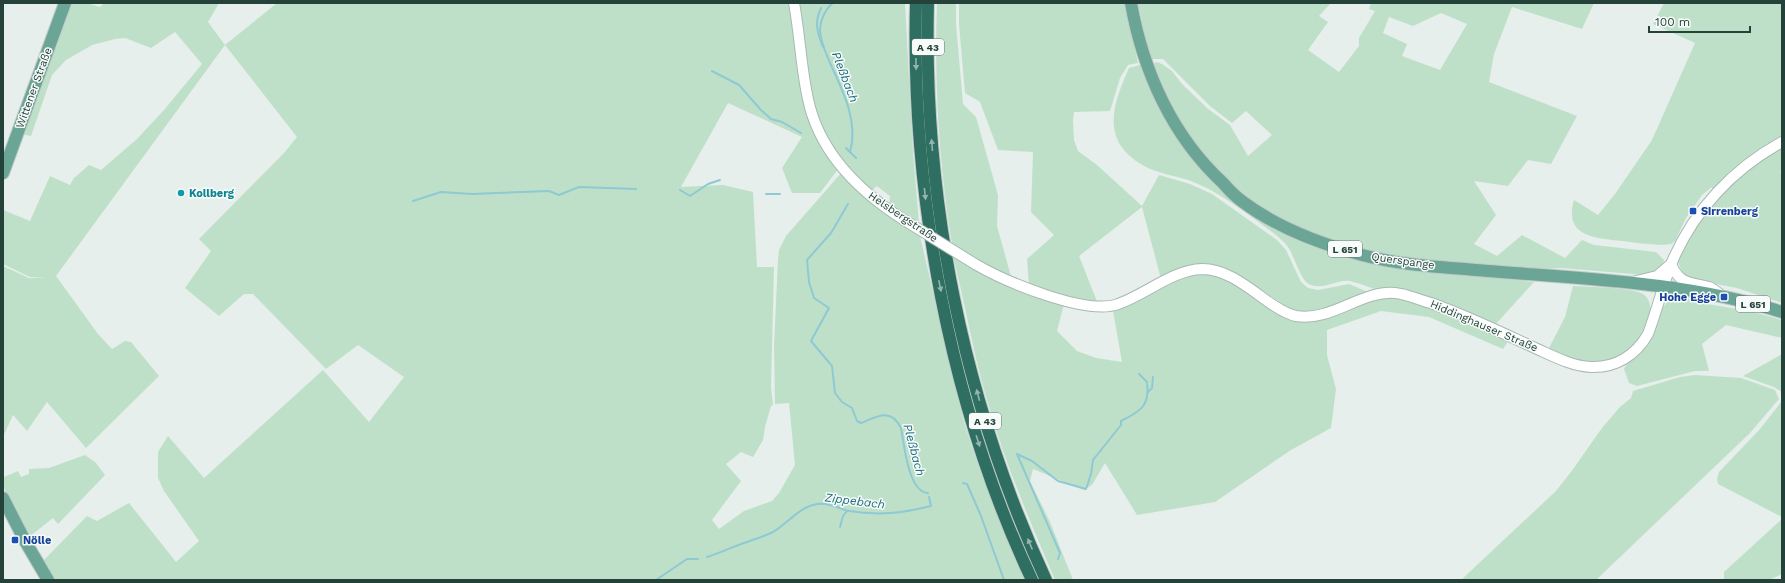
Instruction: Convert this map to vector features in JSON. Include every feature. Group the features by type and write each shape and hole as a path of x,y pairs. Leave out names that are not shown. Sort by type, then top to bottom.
{"highway":[{"name":"A 43","path":"916,3 917,95 921,151 926,204 937,275 959,376 976,435 1002,508 1032,580"},
{"name":"A 43","path":"928,3 928,92 932,148 940,218 958,318 979,401 999,463 1024,530 1046,580"}],"main road":[{"name":"Wittener Straße","path":"3,173 65,3"},
{"name":"Querspange","path":"1131,3 1145,62 1162,102 1179,132 1214,175 1242,202 1277,224 1315,240 1364,255 1414,264 1665,287"},
{"name":"L 651","path":"1665,287 1700,291 1782,312"},
{"path":"3,498 25,541 48,580"}],"street":[{"name":"Helsbergstraße","path":"794,3 808,100 815,123 821,136 842,168 852,180 880,204 975,264"},
{"name":"Hiddinghauser Straße","path":"975,264 1012,283 1066,300 1098,307 1116,305 1181,274 1202,269 1216,271 1236,279 1284,312 1295,316 1316,316 1373,296 1395,293 1455,312 1562,360 1591,367 1616,363 1635,352 1648,334 1665,287 1671,264 1681,243 1697,217 1715,194 1741,169 1756,157 1782,142"},
{"name":"Hiddinghauser Straße","path":"1626,283 1657,276 1671,264"},
{"path":"1671,264 1675,274 1680,279 1711,288 1724,297"}],"green space":[{"path":"70,3 87,3 100,7 104,3 218,3 208,22 225,45 56,276 98,334 112,349 125,341 131,342 159,376 86,448 47,402 27,431 13,415 3,437 3,266 29,278 46,278 30,277 3,264 3,210 30,221 50,176 70,185 74,178 89,165 101,170 137,139 164,110 202,64 175,32 151,48 125,38 92,45 66,60 52,75 31,136 21,134"},
{"path":"277,3 792,3 805,101 839,168 820,193 792,193 782,168 802,137 728,103 681,187 723,185 753,192 757,267 774,267 771,387 773,405 771,406 765,427 763,440 753,457 741,452 726,464 741,481 712,520 719,529 744,511 772,501 779,493 795,465 789,403 775,404 774,346 779,250 786,236 842,172 890,216 920,236 947,354 971,445 985,484 1025,580 53,580 42,562 87,516 97,521 129,503 176,562 199,541 164,491 158,478 158,452 168,436 204,478 323,370 369,422 404,377 358,345 326,369 253,294 244,294 219,316 185,288 211,251 199,239 284,153 297,137 225,45"},
{"path":"797,3 905,3 913,153 919,223 896,212 889,206 890,196 877,186 870,192 836,154 823,133 816,116 807,78"},
{"path":"937,3 956,3 956,24 963,104 976,117 998,195 997,226 1012,280 952,244 938,124 936,64"},
{"path":"959,3 1125,3 1138,63 1128,65 1120,78 1110,111 1074,112 1074,140 1078,151 1097,165 1142,206 1159,175 1190,184 1212,194 1277,240 1286,250 1301,282 1308,288 1318,290 1349,284 1373,294 1314,314 1290,309 1238,274 1218,267 1161,279 1142,207 1079,256 1098,304 1029,286 1027,259 1054,235 1031,212 1033,152 998,150 980,102 965,93 959,24"},
{"path":"1138,3 1331,3 1319,16 1328,22 1308,50 1339,72 1359,46 1359,38 1375,11 1369,9 1371,3 1594,3 1582,29 1512,7 1494,54 1489,82 1577,116 1551,164 1528,160 1508,186 1474,181 1496,215 1474,244 1497,256 1522,235 1565,258 1582,240 1594,245 1656,252 1664,260 1662,269 1645,275 1561,268 1542,269 1416,261 1366,253 1292,228 1245,197 1218,173 1182,129 1152,64 1157,62 1172,71 1182,84 1207,108 1230,125 1248,156 1272,135 1246,111 1232,123 1210,106 1163,59 1150,59","holes":["1441,13 1467,24 1440,70 1402,56 1407,44 1383,33 1389,17 1413,26"]},
{"path":"1664,3 1782,3 1782,138 1713,193 1712,187 1702,195 1686,218 1675,241 1671,244 1662,245 1602,239 1584,233 1577,228 1573,222 1572,212 1574,200 1598,215 1615,194 1652,140 1695,43 1653,24"},
{"path":"1140,65 1159,109 1184,147 1274,227 1412,269 1534,282 1495,325 1382,292 1350,281 1341,281 1321,286 1307,283 1286,244 1250,215 1201,185 1148,168 1133,158 1122,148 1116,136 1114,111 1129,68"},
{"path":"1782,147 1782,170 1780,172 1782,174 1782,303 1737,288 1695,280 1683,274 1678,262 1680,255 1702,215 1716,199 1761,158"},
{"path":"953,256 988,276 1028,294 1064,304 1057,331 1077,351 1096,358 1122,362 1113,311 1176,280 1202,274 1220,275 1231,280 1299,320 1320,319 1381,298 1394,297 1427,305 1464,319 1509,340 1503,349 1429,317 1381,311 1327,330 1327,355 1336,389 1331,428 1291,450 1215,502 1137,515 1105,463 1092,485 1084,490 1033,469 1030,481 1050,522 1073,580 1055,580 1020,496 984,391"},
{"path":"1573,286 1629,290 1643,294 1648,299 1650,314 1648,322 1641,339 1632,350 1619,358 1604,363 1591,364 1548,350 1565,317"},
{"path":"1679,296 1707,304 1750,311 1782,320 1782,338 1726,325 1702,344 1709,371 1695,371 1637,386 1629,383 1624,369 1650,338 1663,308 1672,299"},
{"path":"1782,354 1782,392 1774,387 1743,376"},
{"path":"1695,375 1741,378 1775,390 1779,399 1750,433 1596,580 1461,580 1556,491 1602,428 1620,407 1631,398 1633,391 1680,377"},
{"path":"1782,401 1782,517 1718,484 1717,479 1719,472 1760,429"},
{"path":"85,455 96,463 105,475 58,524 53,518 29,537 3,486 4,477 18,471 21,477 29,474 29,469 49,468"},
{"path":"1782,519 1782,574 1769,580 1724,580 1724,572"}],"waterway":[{"name":"Pleßbach","path":"833,3 828,8 822,19 820,34 825,51 848,106 852,129 850,152"},
{"name":"Pleßbach","path":"821,8 817,28 823,47"},
{"path":"712,71 739,85 771,119 782,122 801,133"},
{"name":"Pleßbach","path":"846,148 856,158"},
{"path":"680,190 690,196 708,184 720,180"},
{"path":"413,201 441,192 472,194 549,191 559,195 579,187 636,189"},
{"path":"766,194 780,194"},
{"name":"Pleßbach","path":"848,204 831,233 807,260 809,282 814,298 829,308 811,341 832,366 835,393 842,402 852,408 857,421 861,423 884,415 893,418 897,422 901,428 911,476 921,491 928,493"},
{"path":"1058,559 1060,553 1017,454 1032,461 1058,481 1086,489 1091,474 1093,460 1121,425 1121,421 1139,411 1143,407 1148,390 1147,382 1139,374"},
{"path":"1148,392 1152,388 1153,377"},
{"name":"Pleßbach","path":"963,483 967,484 981,516 1004,580"},
{"name":"Zippebach","path":"707,557 773,532 805,508 817,504 826,504 860,513 890,513 931,506 929,497"},
{"path":"840,527 843,516 847,511"},
{"name":"Zippebach","path":"656,580 687,559 698,559"}],"place":[{"name":"Kollberg","path":"181,193"},
{"name":"Sirrenberg","path":"1693,211"},
{"name":"Hohe Egge","path":"1724,297"},
{"name":"Nölle","path":"15,540"}]}
